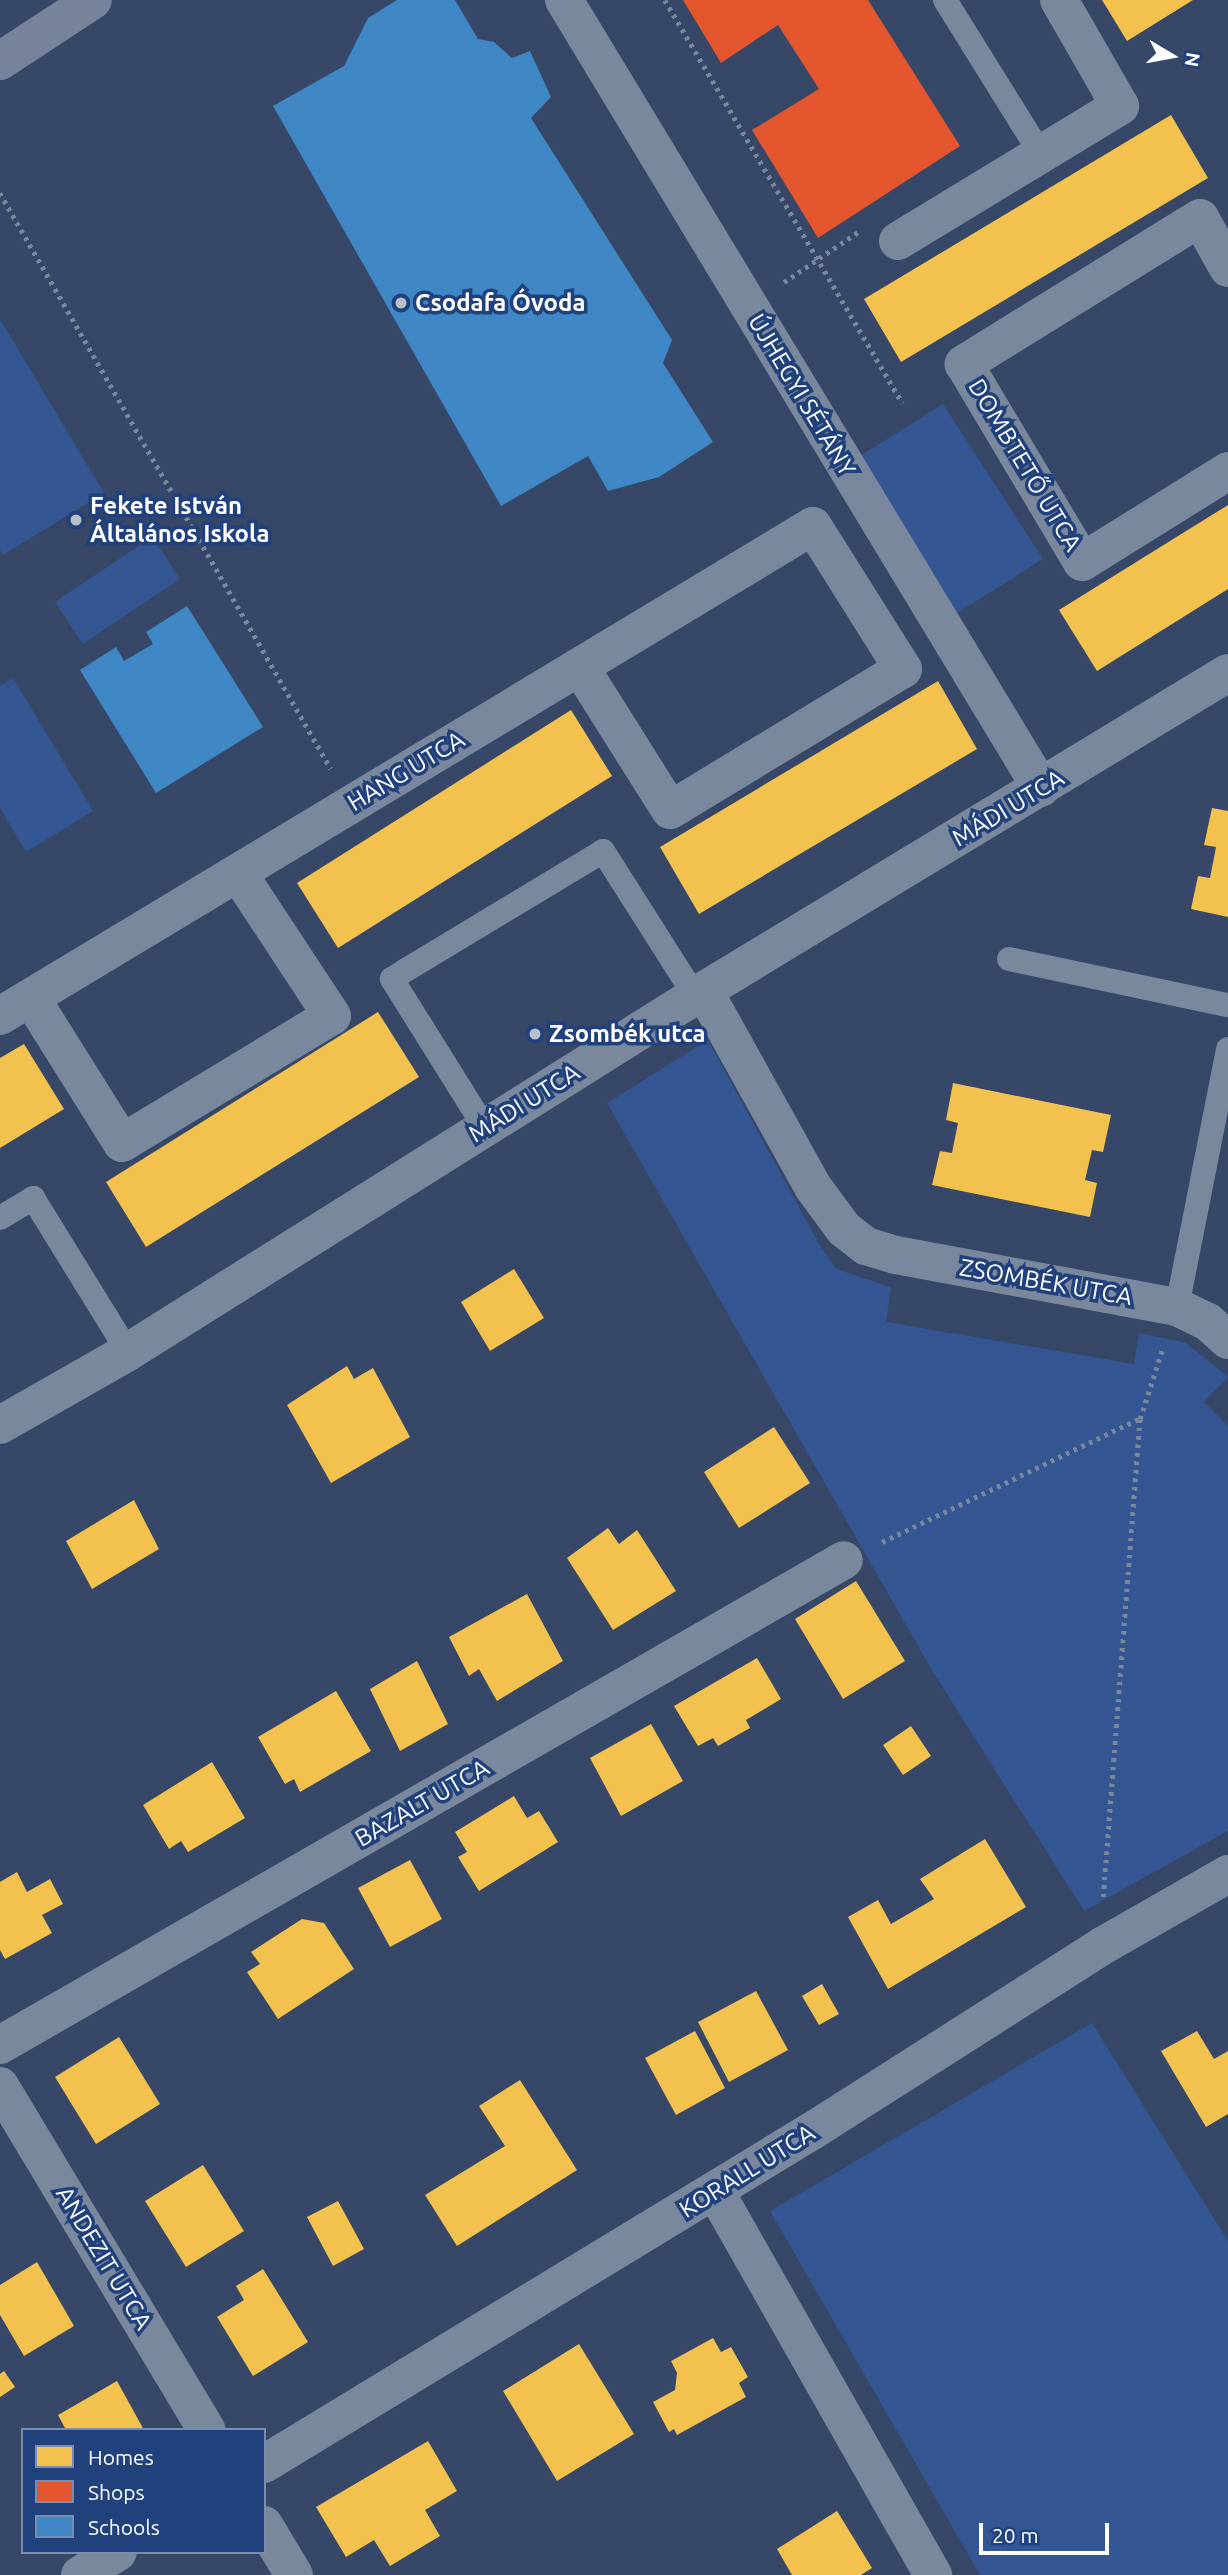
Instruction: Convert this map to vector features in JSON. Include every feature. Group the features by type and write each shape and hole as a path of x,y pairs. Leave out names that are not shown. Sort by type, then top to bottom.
{"street":[{"name":"ÚJHEGYI SÉTÁNY","path":"564,0 1041,788"},
{"path":"898,241 1120,106 1059,0"},
{"path":"0,61 77,4"},
{"name":"DOMBTETŐ UTCA","path":"1228,268 1200,218 964,364 1082,562 1228,471"},
{"name":"HANG UTCA","path":"15,1007 813,526 903,669 670,810 580,667"},
{"name":"MÁDI UTCA","path":"0,1425 128,1352 699,993 1228,673"},
{"path":"15,1007 122,1143 332,1016 238,873"},
{"name":"ZSOMBÉK UTCA","path":"699,993 813,1187 844,1229 866,1246 896,1255 1177,1307 1208,1322 1228,1340"},
{"name":"BAZALT UTCA","path":"0,2045 844,1560"},
{"name":"KORALL UTCA","path":"266,2463 715,2192 1104,1945 1228,1874"},
{"name":"ANDEZIT UTCA","path":"0,2086 207,2428"},
{"path":"715,2192 933,2575"},
{"path":"266,2528 294,2575"},
{"path":"80,2575 115,2554"}],"lane":[{"path":"946,0 1041,154"},
{"path":"485,1128 392,979 603,851 699,993"},
{"path":"1009,959 1228,1005"},
{"path":"1177,1307 1228,1049"},
{"path":"0,1217 33,1198 128,1352"}],"path":[{"path":"665,0 902,403"},
{"path":"0,193 351,804"},
{"path":"748,306 862,229"},
{"path":"1104,1945 1104,1879 1140,1419 1177,1307"},
{"path":"844,1560 1140,1419"}],"shaded area":[{"path":"0,319 104,493 3,555 0,550"},
{"path":"943,404 1043,559 954,615 857,458"},
{"path":"152,537 180,579 83,644 55,602"},
{"path":"13,678 93,811 26,852 0,808 0,686"},
{"path":"708,1040 819,1244 836,1269 891,1287 886,1322 1134,1364 1139,1333 1186,1343 1228,1377 1204,1402 1228,1426 1228,1831 1084,1911 933,1672 607,1103"},
{"path":"1092,2023 1228,2241 1228,2575 980,2575 770,2211"}],"building: Homes":[{"path":"1102,0 1193,0 1127,41"},
{"path":"1171,115 1208,178 901,362 864,299"},
{"path":"1228,505 1228,589 1097,671 1059,610"},
{"path":"938,681 977,749 699,914 660,847"},
{"path":"571,710 612,776 338,948 297,883"},
{"path":"1212,808 1228,811 1228,917 1191,909 1198,876 1210,878 1216,847 1204,845"},
{"path":"378,1012 419,1077 146,1247 106,1182"},
{"path":"24,1044 64,1109 0,1148 0,1058"},
{"path":"953,1083 1111,1115 1103,1152 1092,1150 1085,1180 1097,1183 1090,1217 932,1185 940,1151 952,1153 958,1123 946,1120"},
{"path":"514,1269 544,1318 490,1351 461,1302"},
{"path":"347,1366 354,1379 373,1368 410,1437 331,1483 287,1405"},
{"path":"774,1427 810,1483 739,1528 704,1472"},
{"path":"134,1500 159,1549 92,1589 66,1541"},
{"path":"608,1528 619,1544 637,1530 676,1591 613,1630 567,1558"},
{"path":"856,1581 905,1661 843,1699 795,1619"},
{"path":"527,1594 563,1661 497,1701 479,1669 469,1676 449,1637"},
{"path":"757,1658 781,1699 746,1720 750,1728 718,1746 713,1738 698,1746 674,1706"},
{"path":"417,1661 448,1724 400,1751 370,1689"},
{"path":"336,1691 371,1751 300,1792 294,1779 285,1784 258,1737"},
{"path":"651,1724 683,1781 621,1816 590,1758"},
{"path":"911,1726 931,1756 903,1775 883,1745"},
{"path":"212,1762 245,1818 188,1852 181,1841 169,1849 143,1805"},
{"path":"514,1796 527,1818 539,1811 558,1842 479,1891 458,1857 467,1852 455,1832"},
{"path":"985,1839 1026,1907 888,1989 848,1917 878,1900 891,1924 934,1899 920,1879"},
{"path":"410,1860 442,1919 390,1947 358,1888"},
{"path":"17,1872 27,1892 50,1879 63,1904 42,1915 52,1933 5,1959 0,1950 0,1882"},
{"path":"302,1919 324,1923 354,1969 278,2019 247,1972 260,1964 251,1952"},
{"path":"822,1984 839,2014 819,2025 802,1996"},
{"path":"756,1991 788,2050 729,2082 698,2022"},
{"path":"695,2031 725,2088 676,2115 645,2058"},
{"path":"1197,2031 1214,2059 1228,2051 1228,2114 1206,2127 1161,2051"},
{"path":"119,2037 160,2104 96,2144 55,2077"},
{"path":"520,2080 577,2170 457,2246 425,2195 505,2146 479,2106"},
{"path":"203,2165 244,2231 186,2267 145,2201"},
{"path":"338,2201 364,2249 333,2266 307,2217"},
{"path":"37,2262 74,2326 24,2356 0,2315 0,2285"},
{"path":"263,2269 308,2342 253,2376 217,2317 244,2300 236,2286"},
{"path":"713,2338 721,2352 731,2347 748,2377 739,2383 746,2397 677,2435 674,2429 669,2432 653,2402 675,2390 677,2373 671,2361"},
{"path":"579,2344 634,2434 557,2481 503,2391"},
{"path":"4,2371 15,2387 0,2397 0,2374"},
{"path":"117,2381 143,2428 65,2428 58,2415"},
{"path":"428,2441 457,2491 425,2510 440,2536 390,2566 374,2540 346,2557 316,2507"},
{"path":"837,2511 872,2568 861,2575 792,2575 777,2549"}],"building: Shops":[{"path":"683,0 868,0 960,146 818,238 752,130 819,89 778,25 721,63"}],"building: Schools":[{"path":"397,0 455,0 478,39 494,42 512,58 530,51 551,97 531,118 672,340 663,363 713,442 659,477 608,491 588,456 501,506 273,106 344,66 368,18"},
{"path":"187,606 263,727 156,793 80,670 116,647 124,661 153,644 146,632"}],"place":[{"name":"Csodafa Óvoda","path":"401,303"},
{"name":"Fekete István Általános Iskola","path":"76,520"},
{"name":"Zsombék utca","path":"535,1034"}]}
